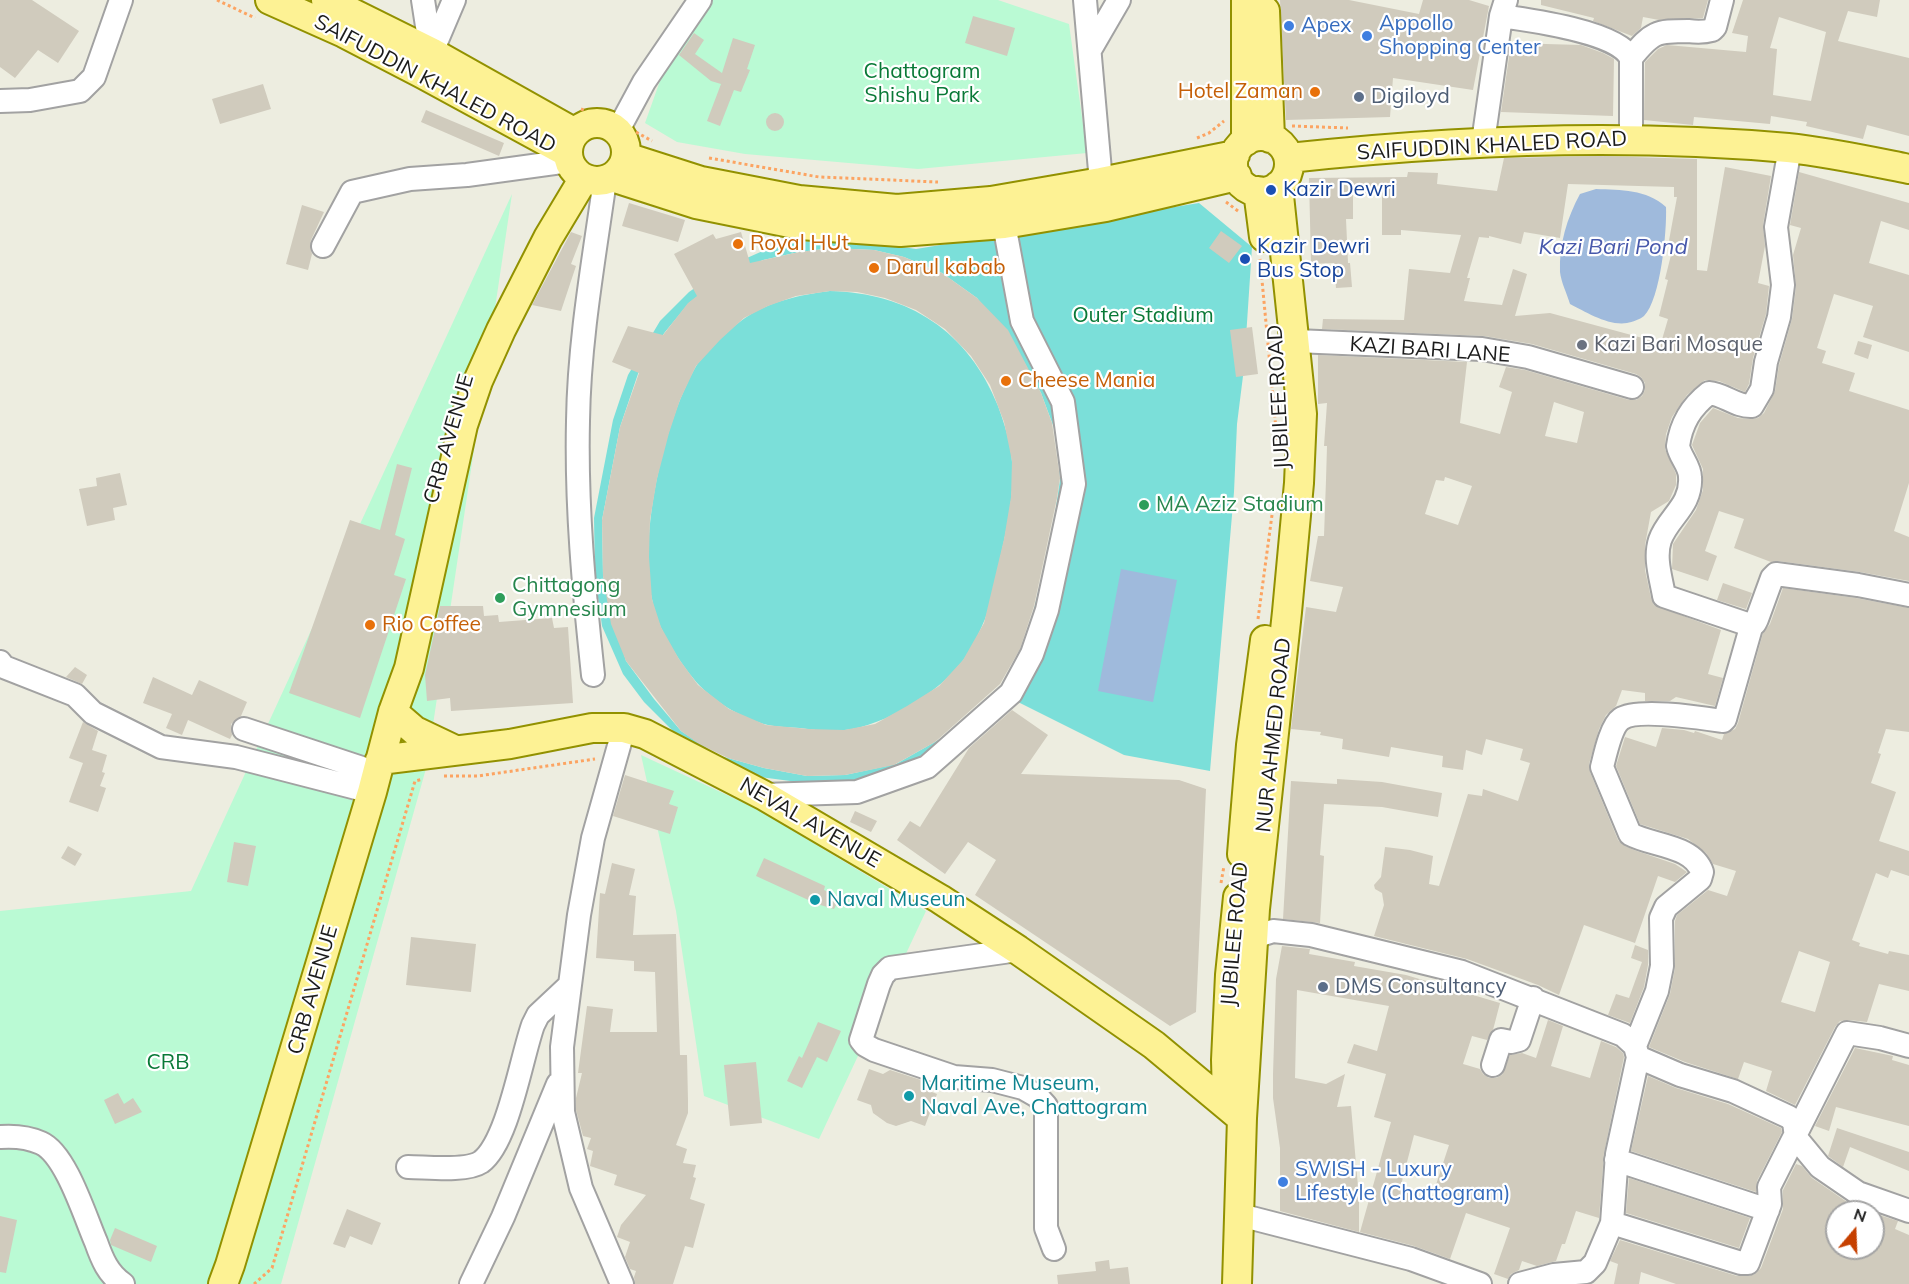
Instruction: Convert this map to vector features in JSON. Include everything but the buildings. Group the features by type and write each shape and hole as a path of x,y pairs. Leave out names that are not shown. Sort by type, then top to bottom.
{"main road":[{"name":"SAIFUDDIN KHALED ROAD","path":"270,0 344,33 427,63"},
{"name":"SAIFUDDIN KHALED ROAD","path":"326,0 427,63 696,204 800,225 900,232 1004,224 1104,195"},
{"path":"1246,0 1252,171"},
{"name":"JUBILEE ROAD","path":"1219,1284 1235,1112 1226,1060 1230,975 1251,745 1280,534 1285,445 1280,353 1252,171 1264,0"},
{"name":"SAIFUDDIN KHALED ROAD","path":"593,152 701,181 799,200 897,209 1104,195 1252,171 1282,145 1288,158 1483,142 1631,139 1790,148 1909,169"},
{"name":"CRB AVENUE","path":"223,1284 289,1073 374,774 409,668 424,606 435,516 456,423 593,152"},
{"name":"NUR AHMED ROAD","path":"1237,1284 1240,1215 1235,1112 1299,483 1302,414 1296,341 1252,171"},
{"path":"396,704 415,731 455,750"},
{"name":"NEVAL AVENUE","path":"374,774 455,750 510,744 592,728 624,728 645,734 763,795 892,870 1018,950 1154,1045 1235,1112"}],"street":[{"path":"0,101 30,100 80,91 94,77 121,0"},
{"path":"423,0 427,63"},
{"path":"427,63 454,0"},
{"path":"323,246 352,192 410,179 467,175 593,152 700,0"},
{"path":"1086,0 1104,195"},
{"path":"1090,50 1119,0"},
{"path":"1631,58 1653,35 1669,31 1712,30 1715,27 1722,0"},
{"path":"1483,142 1504,8 1607,39 1628,52 1631,58 1631,139"},
{"path":"1752,624 1664,596 1657,555 1661,538 1686,499 1688,492 1691,474 1678,446 1683,424 1691,409 1712,392 1740,405 1752,405 1762,389 1766,362 1777,328 1783,285 1776,227 1790,148"},
{"path":"593,152 604,187 583,340 578,421 582,565 593,675"},
{"path":"763,795 857,792 927,767 1011,693 1032,654 1047,610 1074,484 1063,402 1022,321 1004,224"},
{"name":"KAZI BARI LANE","path":"1296,341 1482,349 1528,357 1632,387"},
{"path":"1520,1284 1554,1275 1590,1278 1594,1263 1612,1223 1616,1160 1637,1051 1657,991 1662,966 1661,918 1666,907 1700,879 1702,872 1695,860 1683,853 1630,834 1602,767 1613,730 1619,720 1632,715 1674,715 1723,721 1752,624 1757,619 1772,578 1776,574 1858,585 1909,595"},
{"path":"0,662 4,667 75,695 93,713 161,747 374,774"},
{"path":"622,1284 581,1188 562,1112 562,1047 579,915 593,838 624,728"},
{"path":"244,729 374,774"},
{"path":"1254,937 1273,931 1311,935 1462,972 1623,1035 1637,1051 1680,1075 1733,1091 1772,1108 1794,1122 1796,1138 1820,1167 1858,1193 1909,1211"},
{"path":"1018,950 890,968 883,975 879,984 861,1040 874,1050 954,1077 992,1080 1023,1088 1037,1095 1046,1106 1046,1221 1054,1249"},
{"path":"408,1167 465,1167 480,1162 492,1150 502,1128 532,1025 538,1015 570,985"},
{"path":"1493,1065 1501,1040 1511,1042 1519,1040 1533,998"},
{"path":"1612,1223 1745,1264 1750,1259 1768,1210 1769,1187 1796,1138 1847,1033 1880,1038 1909,1046"},
{"path":"471,1284 503,1217 562,1075"},
{"path":"0,1137 17,1136 42,1143 55,1155 70,1179 106,1268 123,1284"},
{"path":"1616,1160 1768,1210"},
{"path":"1240,1215 1411,1259 1480,1284"}],"path":[{"path":"1196,139 1220,126 1230,116"},
{"path":"593,152 652,141"},
{"path":"707,158 819,177 941,182"},
{"path":"1218,199 1226,202 1252,171"},
{"path":"1260,252 1278,451"},
{"path":"1257,625 1273,509"},
{"path":"444,776 478,776 616,756"},
{"path":"254,1284 272,1269 415,781 424,778"},
{"path":"1220,892 1225,857"}],"green space":[{"name":"Chattogram Shishu Park","path":"713,0 998,0 1069,24 1087,153 918,169 745,154 677,142 645,123 661,78 693,21"},
{"name":"CRB","path":"512,194 427,765 281,1284 0,1284 0,911 191,891"},
{"name":"MA Aziz Stadium","path":"1199,203 1252,247 1210,771 1124,755 1002,694 956,738 896,772 851,782 813,784 760,777 716,761 674,732 644,702 623,674 602,626 595,576 594,518 613,420 628,375 660,321 689,292 722,269 765,250 799,242 843,238 916,249","holes":["833,248 874,250 904,257 942,273 977,298 1025,364 1041,393 1057,436 1060,480 1052,534 1025,647 999,691 949,734 896,764 845,775 807,776 764,768 717,755 681,731 654,699 626,661 603,576 602,520 620,427 640,368 689,303 718,281 763,260 799,252"]},
{"path":"830,291 859,293 910,308 932,321 952,337 970,357 998,406 1009,440 1013,475 1009,513 990,603 982,626 967,655 954,671 927,695 894,714 860,727 822,731 758,722 727,707 700,686 673,651 654,610 649,573 649,544 651,512 664,449 683,392 704,355 717,341 755,312 786,300"},
{"path":"641,755 757,809 926,911 819,1139 704,1096 676,911"}],"water":[{"name":"Kazi Bari Pond","path":"1596,189 1624,190 1642,194 1666,207 1664,247 1655,295 1644,316 1629,323 1605,320 1570,304 1560,272 1561,251 1571,212 1580,194"},
{"path":"1121,569 1177,580 1153,702 1098,691"}],"place":[{"name":"Apex","path":"1289,26"},
{"name":"Appollo Shopping Center","path":"1367,36"},
{"name":"Hotel Zaman","path":"1315,92"},
{"name":"Digiloyd","path":"1359,97"},
{"name":"Kazir Dewri","path":"1271,190"},
{"name":"Royal HUt","path":"738,244"},
{"name":"Kazir Dewri Bus Stop","path":"1245,259"},
{"name":"Darul kabab","path":"874,268"},
{"name":"Kazi Bari Mosque","path":"1582,345"},
{"name":"Cheese Mania","path":"1006,381"},
{"name":"MA Aziz Stadium","path":"1144,505"},
{"name":"Chittagong Gymnesium","path":"500,598"},
{"name":"Rio Coffee","path":"370,625"},
{"name":"Naval Museun","path":"815,900"},
{"name":"DMS Consultancy","path":"1323,987"},
{"name":"Maritime Museum, Naval Ave, Chattogram","path":"909,1096"},
{"name":"SWISH - Luxury Lifestyle (Chattogram)","path":"1283,1182"}],"park label":[{"name":"Outer Stadium","path":"1143,316"}]}
